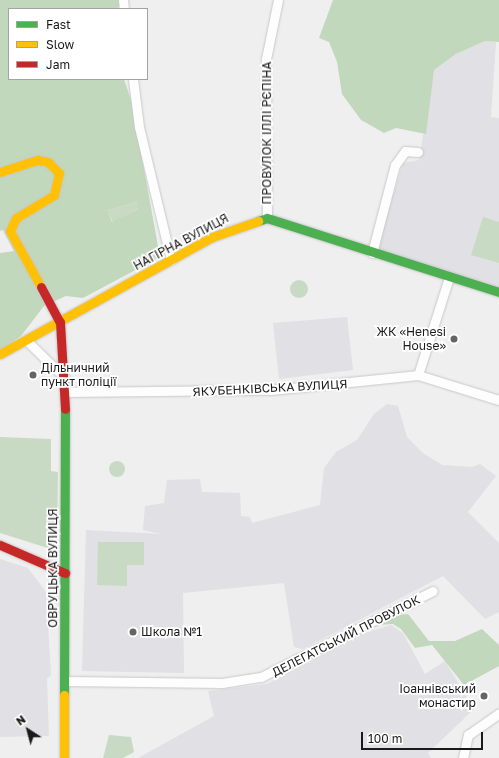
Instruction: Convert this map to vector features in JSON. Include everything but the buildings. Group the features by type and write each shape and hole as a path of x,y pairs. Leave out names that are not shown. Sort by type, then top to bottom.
{"street":[{"name":"ПРОВУЛОК ІЛЛІ РЄПІНА","path":"267,218 266,59 278,0"},
{"path":"133,80 139,126 171,260"},
{"path":"372,253 395,165 405,151 418,152"},
{"path":"0,172 38,160 48,162 59,173 54,195 16,218 10,231 60,322"},
{"path":"267,218 372,253 499,292"},
{"name":"НАГІРНА ВУЛИЦЯ","path":"0,354 233,227 267,218"},
{"path":"449,277 418,375 499,400"},
{"name":"ОВРУЦЬКА ВУЛИЦЯ","path":"60,322 65,378 64,758"},
{"path":"26,340 65,378"},
{"name":"ЯКУБЕНКІВСЬКА ВУЛИЦЯ","path":"65,392 271,390 418,375"},
{"path":"0,545 65,573"},
{"name":"ДЕЛЕГАТСЬКИЙ ПРОВУЛОК","path":"65,681 222,683 261,677 433,591"},
{"path":"463,758 468,735 499,713"}],"shaded area":[{"path":"485,41 496,42 491,117 499,118 499,287 377,249 403,163 419,160 434,70 456,54"},
{"path":"347,317 353,370 279,379 273,323"},
{"path":"387,404 398,406 407,437 423,453 442,465 472,467 480,464 496,476 468,512 499,543 499,612 485,619 443,576 303,649 294,647 284,583 183,593 184,673 82,671 86,530 161,534 143,530 145,506 164,503 167,480 200,479 202,492 240,493 241,516 250,517 252,523 320,505 324,468 336,452 357,440 374,414"},
{"path":"0,559 28,568 46,592 51,675 47,679 49,736 0,737"},
{"path":"391,625 403,633 425,674 445,661 474,709 428,753 431,758 138,758 214,716 208,691 267,684 359,635"}],"green space":[{"path":"0,0 128,0 117,8 8,8 8,80 124,80 132,103 160,257 83,298 66,296 44,306 21,336 0,351 0,253 14,251 3,230 0,231","holes":["137,202 138,209 112,222 108,210"]},
{"path":"333,0 499,0 499,42 485,41 456,54 434,70 426,134 396,128 384,133 361,120 342,94 337,62 329,42 319,38"},
{"path":"137,202 139,208 113,223 108,210"},
{"path":"483,217 499,222 499,263 471,255"},
{"path":"299,280 305,283 308,289 305,295 299,298 293,295 290,289 293,283"},
{"path":"0,437 51,439 51,471 58,472 57,541 51,549 0,533"},
{"path":"117,461 124,466 125,469 120,476 117,477 110,472 109,469 114,462"},
{"path":"98,542 144,542 144,565 127,565 127,586 97,585"},
{"path":"408,614 429,641 455,641 482,629 499,645 499,666 464,685 432,645 415,648 401,629 393,624 376,625 397,615"},
{"path":"109,735 131,737 134,752 123,758 103,758"}],"traffic: fast":[{"path":"258,221 267,218 499,292"},
{"path":"64,695 65,409"}],"traffic: slow":[{"path":"0,172 38,160 48,162 59,173 54,195 16,218 10,231 41,287"},
{"path":"0,354 212,237 258,221"},
{"path":"64,695 64,758"}],"traffic: jam":[{"path":"41,287 60,322 65,409"},
{"path":"0,545 65,573"}],"place":[{"name":"ЖК «Henesi House»","path":"454,339"},
{"name":"Дільничний пункт поліції","path":"33,375"},
{"name":"Школа №1","path":"133,632"},
{"name":"Іоаннівський монастир","path":"484,696"}]}
